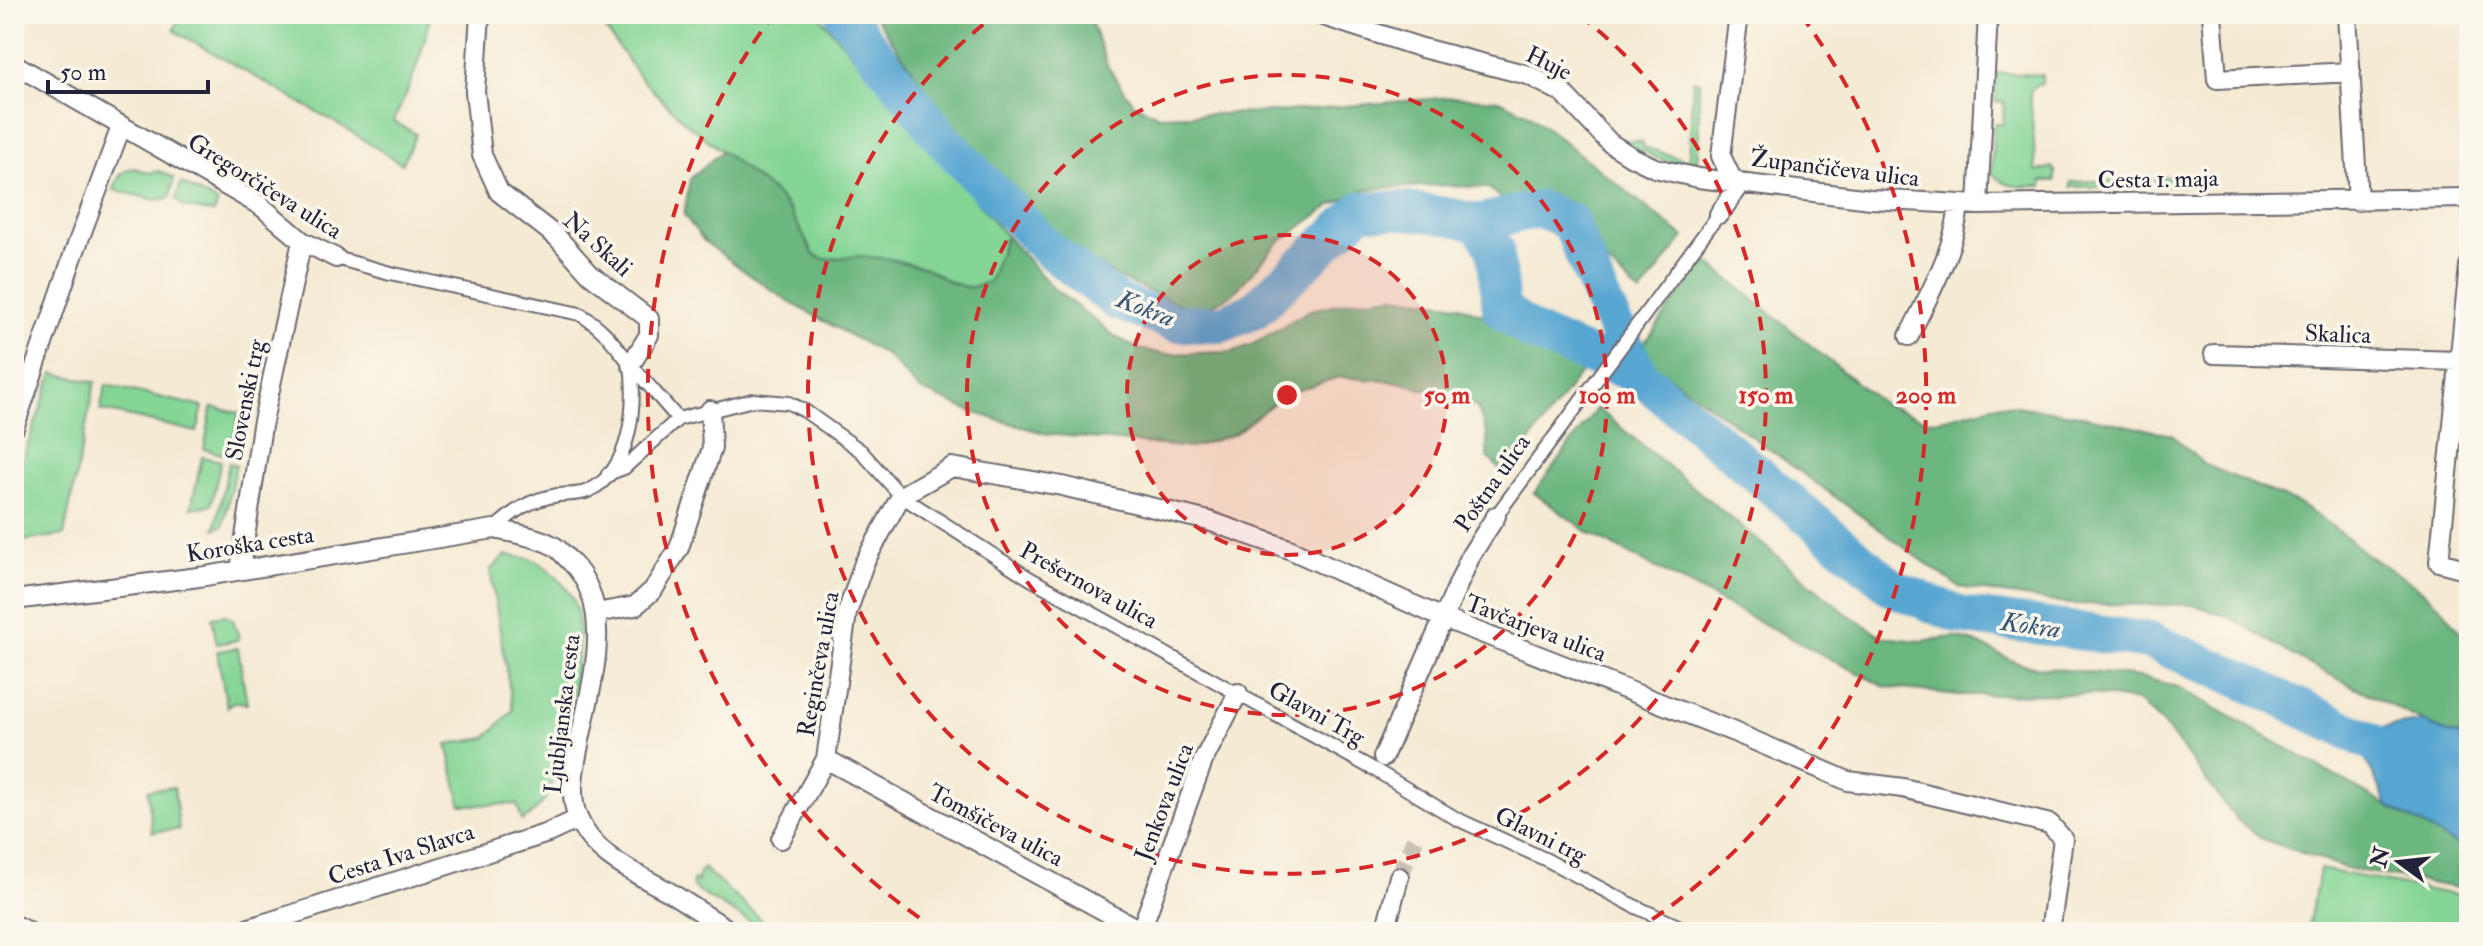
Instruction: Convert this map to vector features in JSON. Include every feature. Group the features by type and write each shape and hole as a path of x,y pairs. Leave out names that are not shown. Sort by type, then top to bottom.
{"street":[{"name":"Na Skali","path":"480,14 475,91 482,155 499,192 557,237 590,274 649,319 649,335 631,364"},
{"name":"Huje","path":"1317,14 1422,48 1528,75 1563,93 1610,143 1632,157 1655,168 1690,177 1741,184"},
{"name":"Župančičeva ulica","path":"1739,14 1721,156 1731,177 1741,184 1871,199 1959,204"},
{"path":"1978,205 1988,14"},
{"path":"2212,14 2217,79 2351,72"},
{"path":"2347,14 2358,201"},
{"name":"Gregorčičeva ulica","path":"14,64 261,206 302,241 336,258 390,273 580,314 599,325 617,343 678,419"},
{"path":"14,428 121,127"},
{"name":"Poštna ulica","path":"1379,763 1471,555 1496,516 1741,184"},
{"name":"Cesta 1. maja","path":"1959,204 2469,198"},
{"path":"1909,336 1950,249 1959,204"},
{"name":"Slovenski trg","path":"240,570 262,426 302,241"},
{"path":"2469,266 2439,562 2469,570"},
{"name":"Skalica","path":"2214,354 2461,361"},
{"path":"608,474 619,457 633,415 631,364"},
{"name":"Prešernova ulica","path":"678,419 733,403 762,400 789,403 861,451 901,496 1029,578 1238,693"},
{"path":"596,613 635,606 653,590 679,548 712,448 710,410"},
{"name":"Koroška cesta","path":"494,529 518,507 550,497 588,491 608,474 624,468 678,419"},
{"name":"Tavčarjeva ulica","path":"901,496 952,467 1062,486 1209,521 1289,549 1443,618 1734,732 1848,781 1903,788 2050,824 2063,839 2050,932"},
{"name":"Reginčeva ulica","path":"781,839 826,759 847,613 864,563 901,496"},
{"name":"Koroška cesta","path":"14,600 199,577 494,529 521,534 555,546 580,571 589,587 596,613"},
{"name":"Ljubljanska cesta","path":"596,613 598,636 575,766 573,798 578,819 588,834 619,864 732,932"},
{"name":"Jenkova ulica","path":"1142,931 1203,761 1238,693"},
{"name":"Glavni Trg","path":"1238,693 1379,763"},
{"name":"Tomšičeva ulica","path":"826,759 1142,931"},
{"name":"Glavni trg","path":"1379,763 1457,819 1691,932"},
{"name":"Cesta Iva Slavca","path":"237,932 548,833 578,819"},
{"path":"1385,932 1399,877"},
{"path":"14,925 29,932"}],"green space":[{"path":"182,14 431,14 416,69 393,121 416,134 402,164 178,33 174,29"},
{"path":"595,14 818,14 1006,236 989,282 969,289 926,268 824,259 814,255 789,209 776,194 686,123 641,79"},
{"path":"873,14 1088,14 1108,67 1134,104 1159,116 1275,112 1452,97 1499,100 1529,114 1684,237 1640,294 1570,227 1511,208 1489,188 1441,185 1367,189 1331,205 1278,243 1233,294 1210,306 1186,307 1123,280 1071,247 1022,208 963,142"},
{"path":"1997,73 2042,75 2042,84 2030,92 2036,172 2052,167 2055,181 2042,181 2042,186 2014,186 2002,182 1992,172 1993,130 1995,124 2003,124 2004,102 1995,101"},
{"path":"1693,81 1699,82 1699,137 1695,170 1657,158 1618,140 1643,142 1643,147 1689,161"},
{"path":"722,151 789,209 814,255 824,259 861,256 890,259 926,268 950,282 969,288 989,282 1006,236 1053,288 1116,337 1138,349 1164,354 1232,352 1251,345 1310,310 1394,296 1458,305 1498,321 1514,321 1539,336 1582,371 1505,475 1487,456 1487,434 1477,407 1400,382 1339,377 1284,395 1234,434 1191,448 1047,434 975,413 920,390 886,355 791,303 704,241 684,215 690,179"},
{"path":"134,168 150,173 160,171 174,178 170,198 156,200 114,190 118,178"},
{"path":"2208,174 2209,185 2156,185 2155,178"},
{"path":"2144,179 2144,186 2071,187 2071,182"},
{"path":"181,183 218,203 214,213 184,207 176,199"},
{"path":"1705,260 1883,404 1926,420 1937,420 2001,404 2073,414 2172,435 2203,464 2295,502 2328,523 2369,556 2417,586 2442,608 2469,644 2469,738 2442,731 2301,660 2231,618 2195,605 2069,604 1959,587 1637,353"},
{"path":"53,373 95,382 64,535 14,542 14,484"},
{"path":"106,385 203,407 197,432 100,410"},
{"path":"212,407 239,413 232,447 221,454 204,449"},
{"path":"1597,408 1846,613 1883,637 1920,641 1954,637 1975,642 2015,662 2036,667 2142,677 2180,688 2469,852 2469,890 2345,868 2263,839 2236,819 2166,727 2138,701 2090,694 1959,695 1885,687 1589,533 1534,493"},
{"path":"202,457 221,461 211,505 191,508"},
{"path":"229,463 236,465 223,526 215,529"},
{"path":"506,555 536,561 554,575 574,601 579,623 576,672 553,779 545,799 522,821 517,804 461,805 447,744 486,738 513,710 490,570"},
{"path":"225,615 233,620 239,637 217,644 212,617"},
{"path":"238,648 247,704 234,702 227,707 217,651"},
{"path":"174,787 179,829 152,832 148,790"},
{"path":"703,868 772,929 767,932 697,891 692,885 694,880 698,882"},
{"path":"2320,869 2461,896 2458,932 2307,932"}],"water":[{"path":"2423,721 2442,731 2469,738 2469,852 2388,806 2353,733"}],"waterway":[{"name":"Kokra","path":"844,14 944,141 1048,249 1116,301 1175,323 1221,324 1253,311 1361,210 1420,212 1479,223 1495,249 1501,309 1532,332 1641,377 1893,588 1959,615 2150,641 2236,677 2469,789"},
{"name":"Kokra","path":"1479,223 1538,209 1570,222 1604,304 1641,377"}],"tunnel":[{"path":"1399,877 1415,839"}]}
